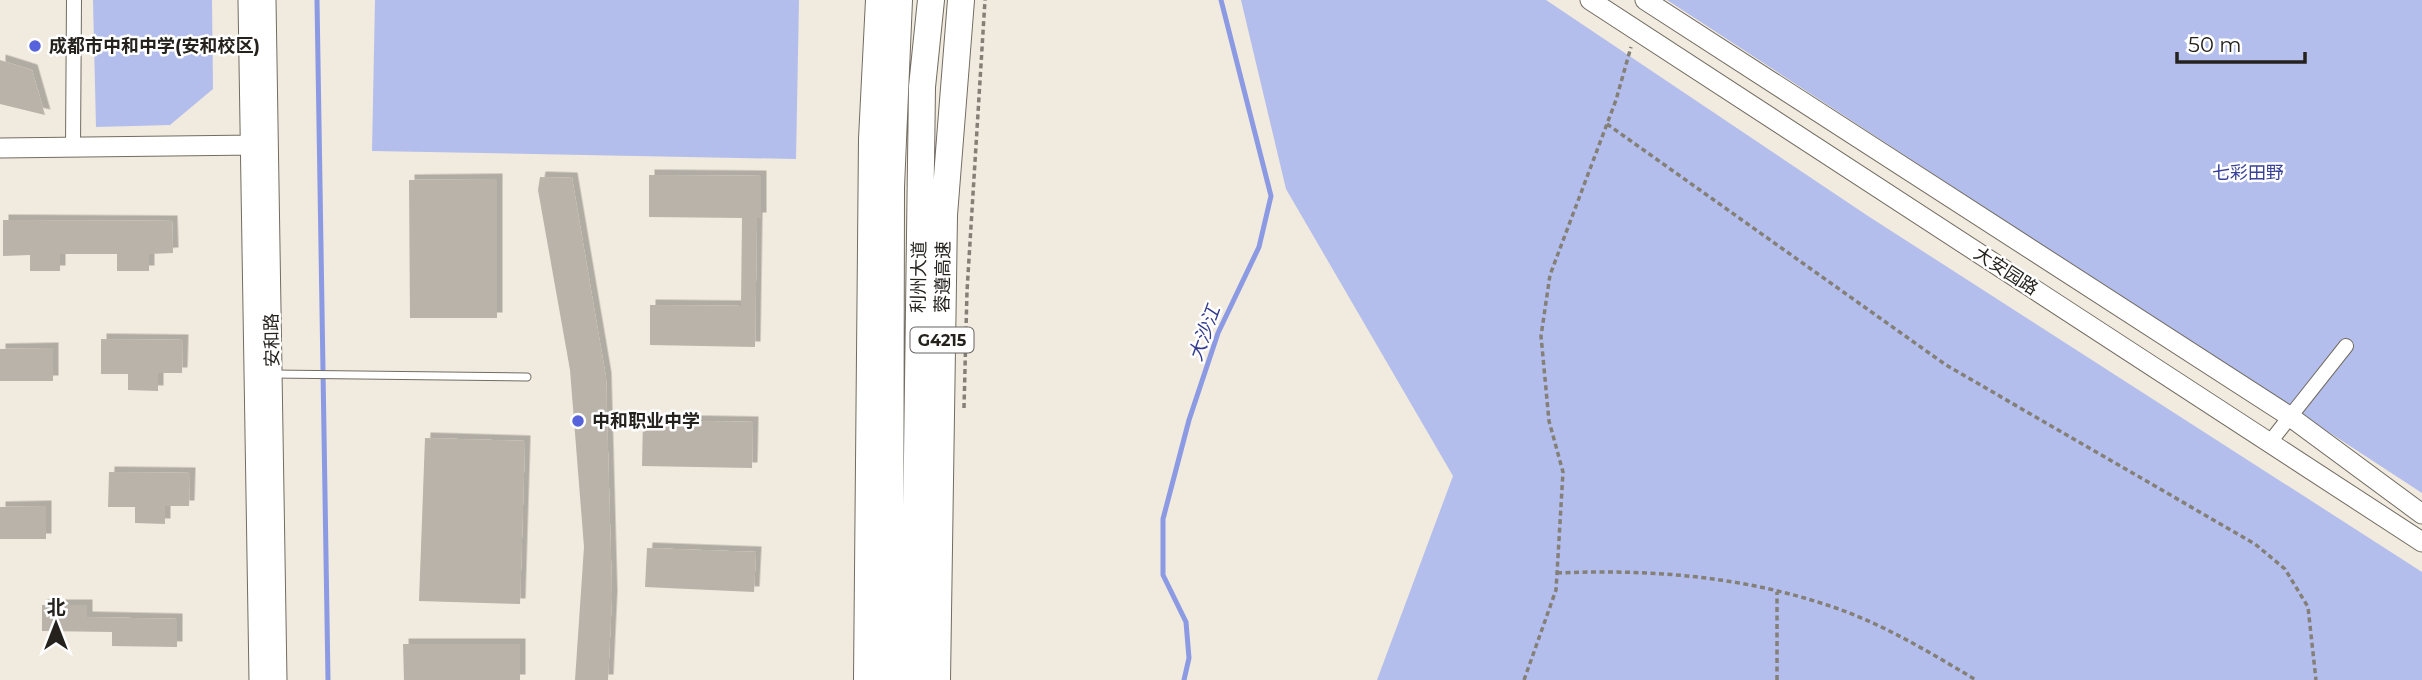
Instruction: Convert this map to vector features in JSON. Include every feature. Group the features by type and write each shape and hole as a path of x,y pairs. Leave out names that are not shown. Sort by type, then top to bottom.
{"highway":[{"path":"867,680 872,139 879,0"},
{"name":"利州大道","path":"890,680 891,187 899,0"},
{"name":"利州大道","path":"914,680 922,87 931,0"},
{"name":"蓉遵高速","path":"937,680 944,215 961,0"}],"street":[{"path":"73,147 74,0"},
{"name":"安和路","path":"248,0 273,374 277,680"},
{"name":"安和路","path":"259,680 259,145 266,0"},
{"name":"大安园路","path":"1590,0 2422,542"},
{"path":"1645,0 2289,416 2422,514"},
{"path":"0,148 259,145"},
{"path":"2270,442 2346,346"}],"lane":[{"path":"273,374 527,377"}],"path":[{"path":"964,416 967,291 985,0"},
{"path":"1524,680 1556,590 1563,472 1549,421 1541,336 1550,275 1607,124 1636,32"},
{"path":"1607,124 1946,365 2255,544 2285,569 2308,607 2316,680"},
{"path":"1557,573 1639,571 1700,575 1829,605 1916,644 1976,680"},
{"path":"1776,680 1777,592"}],"green space":[{"path":"93,0 212,0 213,89 170,125 96,127"},
{"path":"375,0 799,0 796,159 372,151"},
{"path":"1241,0 1546,0 1868,216 2422,572 2422,680 1377,680 1453,476 1286,189"},
{"name":"七彩田野","path":"1667,0 2422,0 2422,493"}],"building":[{"path":"0,60 32,70 45,115 0,104"},
{"path":"649,175 761,176 761,218 757,218 755,347 650,345 650,305 741,306 742,218 649,217"},
{"path":"540,177 572,178 606,378 612,596 608,680 575,680 584,547 570,370 538,190"},
{"path":"497,179 497,318 410,318 409,180"},
{"path":"3,220 172,221 173,253 149,254 149,271 117,271 117,254 60,254 60,271 30,271 30,255 3,256"},
{"path":"101,339 183,340 182,373 158,373 158,391 128,390 128,374 101,374"},
{"path":"53,348 53,381 0,381 0,349"},
{"path":"643,420 753,422 752,468 642,466"},
{"path":"425,438 525,441 520,604 419,601"},
{"path":"109,472 190,473 189,506 165,506 165,524 135,523 135,507 108,507"},
{"path":"46,506 46,539 0,539 0,507"},
{"path":"647,548 756,552 754,592 645,587"},
{"path":"42,605 87,605 87,617 177,619 177,647 112,646 112,632 42,631"},
{"path":"403,644 520,644 520,680 404,680"}],"waterway":[{"path":"317,0 328,680"},
{"name":"大沙江","path":"1184,680 1189,658 1186,622 1163,575 1163,519 1189,420 1218,333 1259,247 1271,196 1221,0"}],"place":[{"name":"成都市中和中学(安和校区)","path":"35,46"},
{"name":"中和职业中学","path":"578,421"}]}
